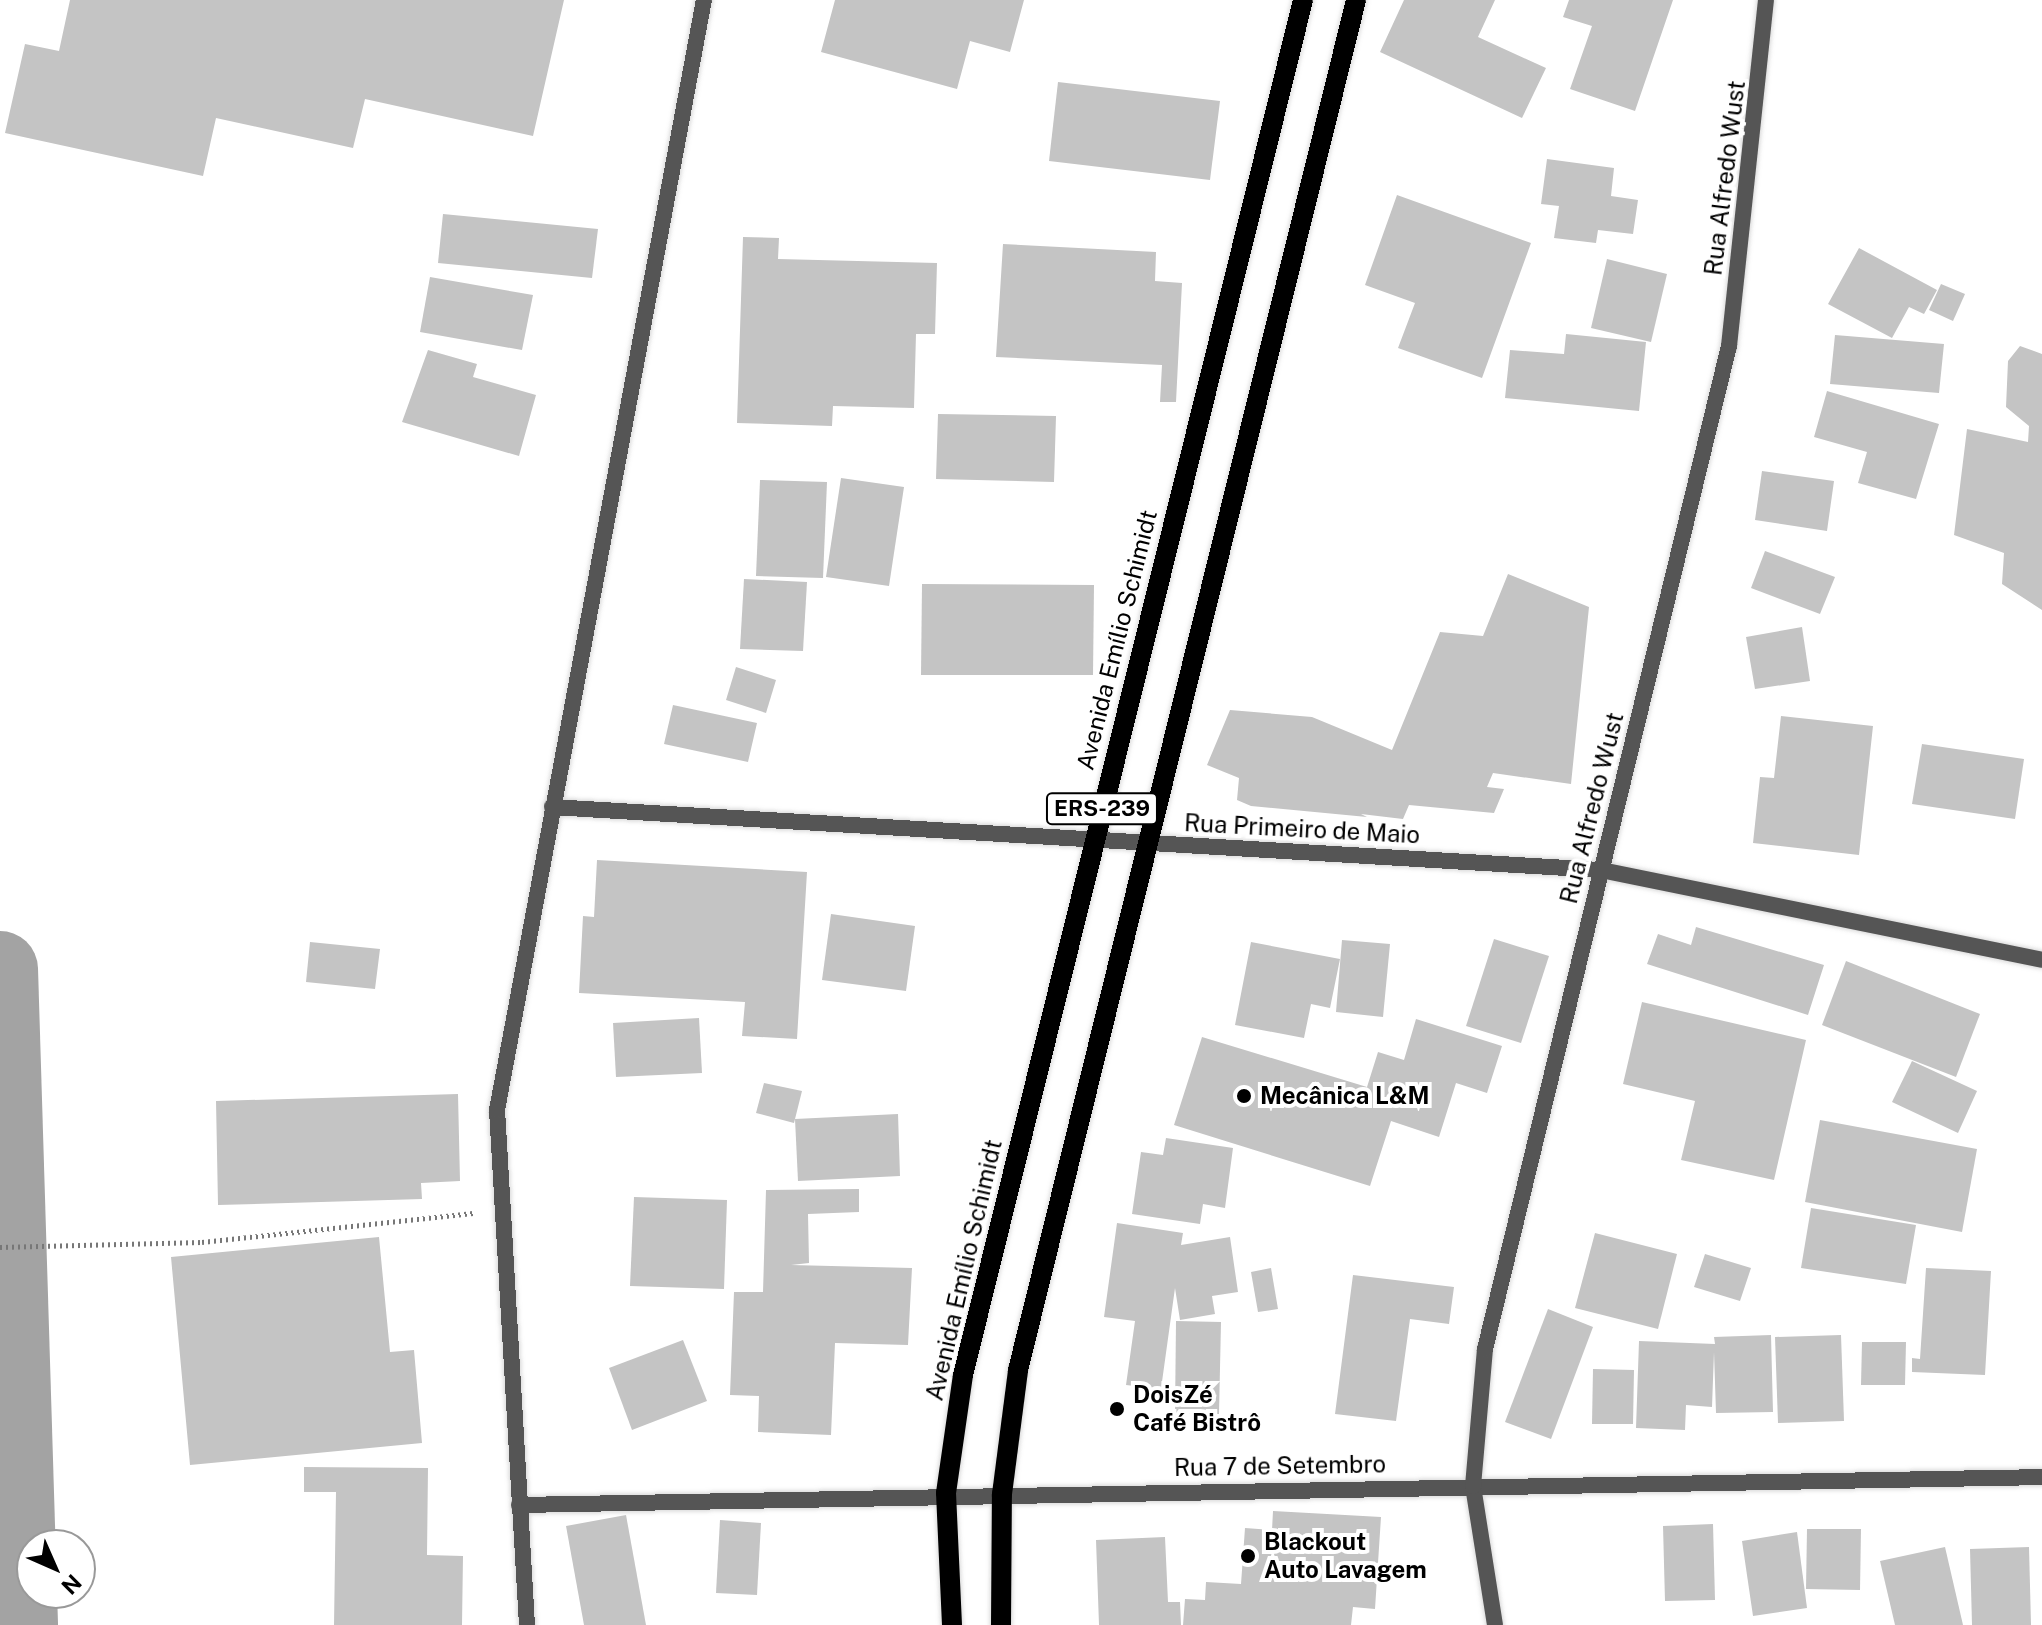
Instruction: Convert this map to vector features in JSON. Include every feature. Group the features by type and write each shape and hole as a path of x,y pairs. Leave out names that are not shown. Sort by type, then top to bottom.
{"main road":[{"name":"Avenida Emílio Schimidt","path":"952,1625 946,1493 963,1375 1303,0"},
{"name":"ERS-239","path":"1001,1625 1002,1494 1018,1370 1143,844 1355,2"}],"street":[{"path":"527,1625 500,1210 497,1110 704,0"},
{"name":"Rua Alfredo Wust","path":"1495,1625 1473,1486 1485,1349 1729,346 1766,0"},
{"name":"Rua Primeiro de Maio","path":"552,807 1093,844 1143,844 1601,870 2042,960"},
{"name":"Rua 7 de Setembro","path":"519,1505 946,1493 2042,1477"}],"path":[{"path":"0,1247 102,1246 500,1210"}],"building":[{"path":"70,0 564,0 533,136 365,99 353,148 216,118 203,176 5,133 25,44 59,51"},
{"path":"835,0 1024,0 1010,52 970,41 957,89 821,52"},
{"path":"1404,0 1495,0 1478,37 1546,68 1522,118 1380,52"},
{"path":"1569,0 1673,0 1635,111 1570,89 1592,26 1563,17"},
{"path":"1058,82 1220,101 1210,180 1049,161"},
{"path":"1547,159 1614,168 1611,196 1638,200 1633,234 1598,230 1596,243 1554,238 1559,206 1541,204"},
{"path":"1397,195 1531,243 1482,378 1398,348 1415,303 1365,285"},
{"path":"443,214 598,229 592,278 438,263"},
{"path":"743,237 779,238 778,259 937,263 935,334 916,334 914,408 833,406 832,426 737,423"},
{"path":"1003,244 1156,252 1155,281 1182,283 1176,402 1160,402 1162,365 996,357"},
{"path":"1859,248 1937,290 1924,314 1909,307 1892,338 1828,304"},
{"path":"1607,259 1667,274 1651,342 1591,328"},
{"path":"430,277 533,295 522,350 420,332"},
{"path":"1941,284 1965,294 1953,321 1929,310"},
{"path":"1566,334 1646,342 1639,411 1505,398 1510,350 1564,354"},
{"path":"1835,335 1944,344 1939,393 1830,384"},
{"path":"2020,346 2042,354 2042,610 2002,584 2004,553 1954,535 1967,429 2028,442 2029,426 2006,407 2008,361"},
{"path":"428,350 477,364 473,377 536,395 519,456 402,422"},
{"path":"1827,391 1939,424 1916,499 1858,483 1867,452 1814,437"},
{"path":"938,414 1056,416 1054,482 936,479"},
{"path":"1762,471 1834,481 1827,531 1755,520"},
{"path":"841,478 904,487 889,586 826,577"},
{"path":"760,480 827,482 823,578 756,576"},
{"path":"1765,551 1835,577 1820,614 1751,588"},
{"path":"1508,574 1589,607 1571,784 1493,773 1487,787 1504,789 1494,813 1409,805 1403,819 1251,806 1237,800 1239,778 1207,765 1230,710 1312,717 1392,750 1440,632 1483,636"},
{"path":"744,579 807,582 803,651 740,649"},
{"path":"922,584 1094,585 1093,675 921,675"},
{"path":"1802,627 1810,681 1755,689 1746,637"},
{"path":"736,667 776,680 766,713 726,700"},
{"path":"673,705 757,723 748,762 664,744"},
{"path":"1781,716 1873,726 1859,855 1753,843 1760,777 1774,778"},
{"path":"1922,744 2024,759 2015,819 1912,804"},
{"path":"597,860 807,872 797,1039 742,1036 745,1002 579,993 583,916 594,917"},
{"path":"831,914 915,926 906,991 822,980"},
{"path":"1696,927 1824,965 1808,1015 1647,964 1658,934 1691,945"},
{"path":"1494,939 1549,956 1521,1043 1466,1026"},
{"path":"1342,940 1390,944 1383,1017 1336,1012"},
{"path":"310,942 380,949 375,989 306,982"},
{"path":"1251,942 1340,959 1330,1008 1311,1004 1304,1038 1235,1025"},
{"path":"1846,961 1980,1014 1956,1077 1822,1025"},
{"path":"1642,1002 1806,1040 1774,1180 1681,1160 1695,1101 1623,1084"},
{"path":"699,1018 702,1073 616,1077 613,1023"},
{"path":"1416,1019 1502,1046 1487,1093 1456,1083 1439,1137 1391,1121 1370,1186 1174,1125 1202,1037 1367,1087 1378,1052 1404,1060"},
{"path":"1912,1061 1977,1091 1958,1133 1892,1102"},
{"path":"764,1083 802,1091 794,1123 756,1113"},
{"path":"458,1094 460,1181 421,1183 422,1199 218,1205 216,1101"},
{"path":"898,1114 900,1176 798,1181 795,1119"},
{"path":"1820,1120 1977,1149 1962,1232 1805,1202"},
{"path":"1166,1138 1233,1148 1225,1208 1203,1204 1200,1224 1132,1214 1141,1152 1163,1155"},
{"path":"859,1189 859,1212 808,1214 809,1263 791,1265 912,1268 908,1345 835,1343 831,1435 758,1432 759,1396 730,1395 734,1292 763,1292 766,1190"},
{"path":"634,1197 727,1200 724,1289 630,1286"},
{"path":"1811,1208 1916,1225 1906,1284 1801,1268"},
{"path":"1117,1223 1183,1233 1181,1245 1230,1237 1238,1292 1212,1296 1215,1314 1180,1320 1175,1288 1161,1389 1126,1385 1135,1321 1104,1317"},
{"path":"1595,1233 1677,1254 1658,1329 1575,1308"},
{"path":"379,1237 390,1352 414,1350 422,1443 190,1465 171,1257"},
{"path":"1705,1254 1751,1268 1740,1301 1694,1287"},
{"path":"1271,1268 1278,1309 1258,1312 1251,1272"},
{"path":"1926,1268 1991,1271 1985,1375 1912,1372 1912,1358 1920,1359"},
{"path":"1353,1275 1454,1287 1449,1324 1410,1319 1396,1421 1335,1414"},
{"path":"1548,1309 1593,1327 1551,1439 1505,1422"},
{"path":"1176,1321 1221,1322 1219,1414 1175,1413"},
{"path":"1771,1335 1773,1412 1716,1413 1714,1352 1712,1407 1686,1405 1685,1430 1636,1428 1639,1341 1715,1344 1714,1337"},
{"path":"1841,1335 1844,1421 1778,1423 1775,1337"},
{"path":"683,1340 707,1401 632,1430 609,1368"},
{"path":"1862,1342 1906,1342 1905,1385 1861,1385"},
{"path":"1593,1369 1634,1370 1633,1424 1592,1424"},
{"path":"304,1467 428,1468 427,1555 463,1556 462,1625 334,1625 336,1492 304,1492"},
{"path":"1273,1511 1381,1517 1375,1609 1353,1607 1351,1625 1183,1625 1185,1599 1205,1600 1206,1582 1241,1584 1245,1528 1272,1530"},
{"path":"626,1515 646,1625 584,1625 566,1526"},
{"path":"720,1520 761,1523 757,1595 716,1593"},
{"path":"1713,1524 1715,1600 1665,1601 1663,1526"},
{"path":"1807,1529 1861,1529 1860,1590 1806,1589"},
{"path":"1797,1532 1807,1608 1753,1616 1742,1541"},
{"path":"1165,1537 1168,1602 1180,1602 1181,1625 1099,1625 1096,1540"},
{"path":"1945,1547 1963,1625 1895,1625 1880,1561"},
{"path":"2029,1547 2031,1625 1972,1625 1970,1549"}],"waterway":[{"path":"0,969 20,1625"}],"place":[{"name":"Mecânica L&M","path":"1244,1096"},
{"name":"DoisZé Café Bistrô","path":"1117,1409"},
{"name":"Blackout Auto Lavagem","path":"1248,1556"}]}
